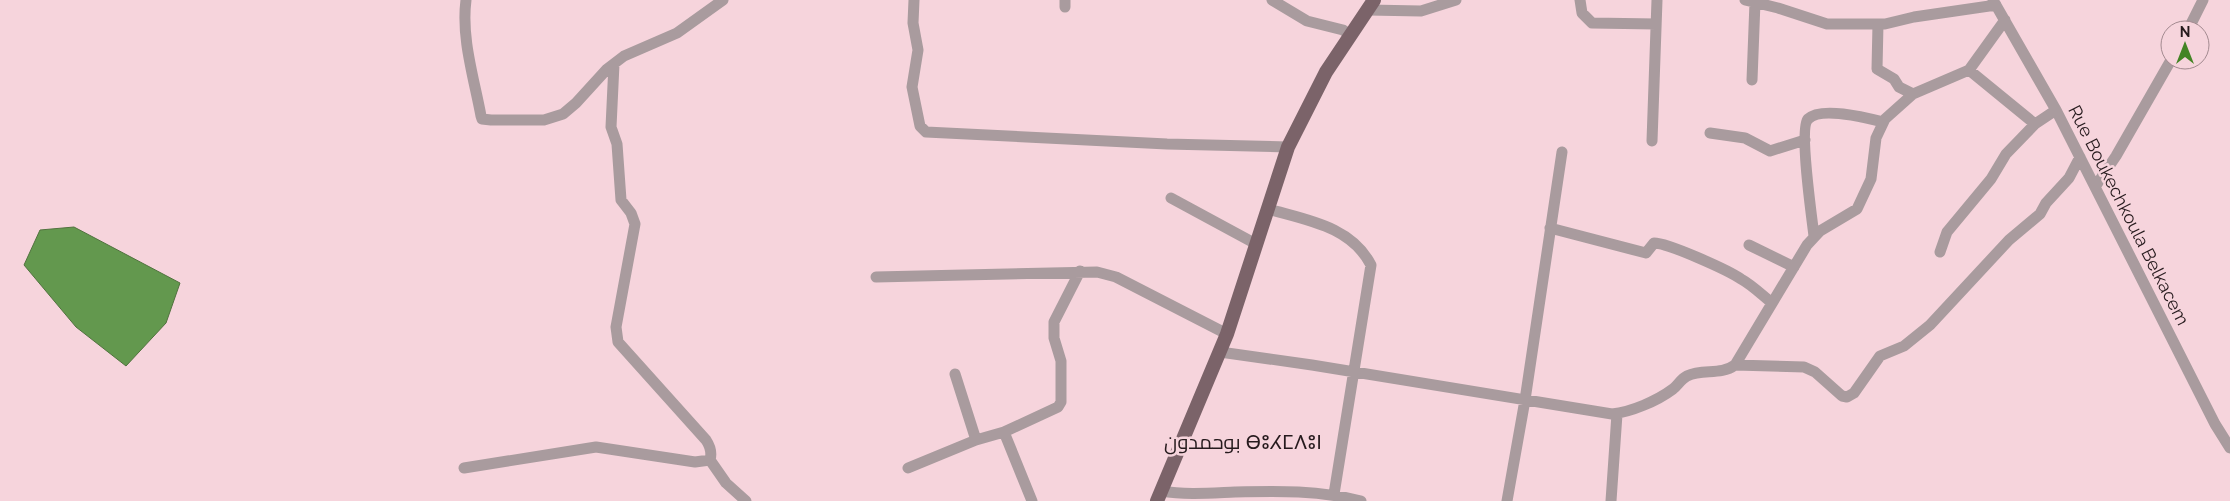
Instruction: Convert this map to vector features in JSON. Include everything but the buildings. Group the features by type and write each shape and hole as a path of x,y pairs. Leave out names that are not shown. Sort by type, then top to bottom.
{"main road":[{"path":"1159,496 1227,334 1288,146 1326,72 1371,5"}],"street":[{"path":"466,0 464,11 467,46 482,118 508,120 554,118 563,114 624,56 677,33 722,0"},
{"path":"914,0 913,23 918,50 912,88 920,126 926,132 1158,144 1288,146"},
{"path":"1273,0 1307,20 1343,30 1350,35"},
{"path":"1371,5 1421,11 1456,0"},
{"path":"1580,0 1582,13 1592,23 1656,24"},
{"path":"1652,141 1657,0"},
{"path":"2193,20 2203,0"},
{"path":"1752,80 1750,1 1827,24 1894,23 1914,17 1995,3"},
{"name":"Rue Boukechkoula Belkacem","path":"1995,3 2056,110 2215,424 2230,448"},
{"path":"1220,352 1617,414 1630,410 1672,390 1688,375 1722,372 1735,364 1814,236 1857,209 1872,179 1876,138 1883,122 1891,112 1913,94 1969,70 2006,20"},
{"path":"1878,24 1877,69 1894,79 1899,87 1913,94"},
{"path":"614,64 611,127 617,144 621,200 631,213 635,224 616,327 618,342 710,445 712,455 710,460"},
{"path":"1969,70 2035,124"},
{"path":"2095,187 2116,156 2166,70"},
{"path":"1940,252 1947,232 1991,179 2006,154 2035,124 2056,110"},
{"path":"1814,236 1804,125 1807,120 1814,116 1850,114 1883,122"},
{"path":"1710,133 1745,138 1770,150 1805,140"},
{"path":"1508,501 1526,400 1562,152"},
{"path":"1735,364 1804,367 1815,372 1842,396 1847,398 1854,393 1880,356 1904,346 1930,325 2009,240 2040,214 2046,203 2059,191 2074,171 2080,157"},
{"path":"1171,198 1256,244"},
{"path":"1268,209 1337,230 1350,238 1367,256 1371,269 1352,372 1334,494"},
{"path":"1550,228 1646,252 1654,243 1659,243 1742,279 1772,303"},
{"path":"1750,245 1794,267"},
{"path":"908,468 976,440 1004,432 1058,407 1061,402 1062,361 1054,338 1054,322 1080,271"},
{"path":"876,277 1097,272 1116,277 1227,334"},
{"path":"955,374 976,440"},
{"path":"1611,501 1617,414"},
{"path":"1004,432 1032,501"},
{"path":"464,468 596,447 695,462 710,460"},
{"path":"710,460 726,483 746,501"},
{"path":"1159,496 1193,494 1236,497 1300,491 1334,494 1361,501"}],"shaded area":[{"path":"74,227 180,283 166,323 126,366 76,327 24,265 40,230"}],"district":[{"name":"بوحمدون ⴱⵓⵃⵎⴷⵓⵏ","path":"1243,442"}]}
